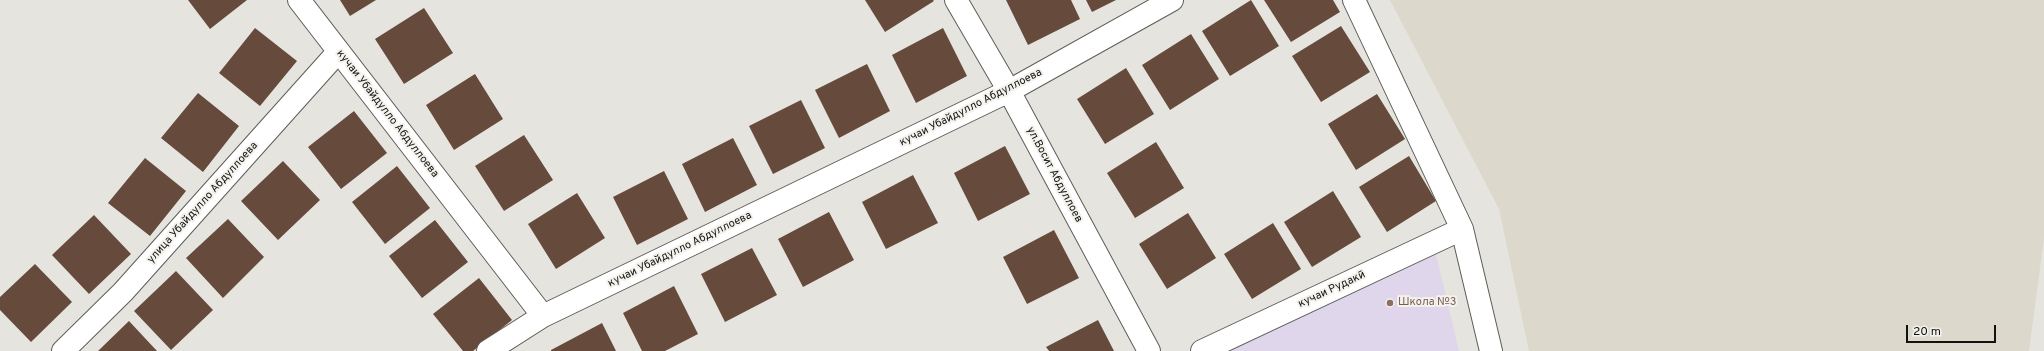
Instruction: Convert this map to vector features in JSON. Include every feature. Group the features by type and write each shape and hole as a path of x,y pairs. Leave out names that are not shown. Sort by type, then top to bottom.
{"street":[{"name":"кучаи Убайдулло Абдуллоева","path":"298,0 543,316 1009,91 1172,0"},
{"name":"ул.Восит Абдуллоев","path":"956,0 1009,91 1149,351"},
{"path":"1354,0 1462,229 1491,351"},
{"name":"улица Убайдулло Абдуллоева","path":"63,351 123,292 338,52"},
{"name":"кучаи Рудакӣ","path":"1202,351 1462,229"},
{"path":"488,351 543,316"}],"shaded area":[{"path":"1390,0 2044,0 2044,238 2029,351 1529,351 1499,209"},
{"name":"Школа №3","path":"1436,254 1459,351 1228,351"}],"building":[{"path":"188,0 247,0 210,29"},
{"path":"340,0 376,0 350,16"},
{"path":"865,0 933,0 934,1 885,32"},
{"path":"1006,0 1071,0 1080,19 1028,45"},
{"path":"1086,0 1116,0 1092,12"},
{"path":"1251,0 1279,46 1230,76 1202,31"},
{"path":"1264,0 1333,0 1340,12 1291,42"},
{"path":"424,8 453,53 404,84 375,39"},
{"path":"1341,26 1370,72 1321,102 1292,56"},
{"path":"255,28 297,61 260,106 219,73"},
{"path":"943,28 967,76 916,103 892,55"},
{"path":"1191,34 1219,79 1170,110 1142,65"},
{"path":"867,64 890,111 839,138 815,90"},
{"path":"1126,68 1154,114 1105,144 1077,99"},
{"path":"475,74 503,119 454,150 426,105"},
{"path":"198,93 239,126 203,172 161,138"},
{"path":"1377,94 1405,139 1356,170 1328,124"},
{"path":"801,100 825,148 773,174 749,126"},
{"path":"354,111 387,153 341,189 308,147"},
{"path":"524,135 553,180 504,211 475,166"},
{"path":"733,138 757,185 705,212 682,164"},
{"path":"1156,142 1184,188 1135,218 1107,173"},
{"path":"1005,146 1030,194 978,221 954,173"},
{"path":"1409,156 1436,201 1387,232 1359,187"},
{"path":"145,158 186,191 150,236 108,203"},
{"path":"283,161 320,200 278,240 241,201"},
{"path":"397,166 430,208 385,244 352,202"},
{"path":"664,171 688,219 637,245 613,197"},
{"path":"913,175 938,223 886,249 862,202"},
{"path":"1333,191 1361,237 1312,267 1284,222"},
{"path":"577,193 605,238 556,269 528,224"},
{"path":"829,212 854,260 803,287 778,239"},
{"path":"1188,213 1216,258 1167,289 1139,244"},
{"path":"94,215 131,254 89,294 52,255"},
{"path":"228,219 264,257 223,298 186,258"},
{"path":"435,220 468,262 422,298 389,256"},
{"path":"1273,223 1301,269 1252,299 1224,254"},
{"path":"1054,230 1079,278 1027,304 1003,257"},
{"path":"752,248 777,295 725,322 701,274"},
{"path":"35,264 72,302 31,342 0,310 0,297"},
{"path":"176,271 213,310 171,350 134,311"},
{"path":"479,278 512,320 473,351 463,351 433,314"},
{"path":"674,286 698,334 665,351 642,351 623,313"},
{"path":"1098,320 1114,351 1049,351 1046,347"},
{"path":"129,321 157,351 98,351"},
{"path":"602,323 616,351 551,351 551,350"}],"place":[{"name":"Школа №3","path":"1390,303"}]}
